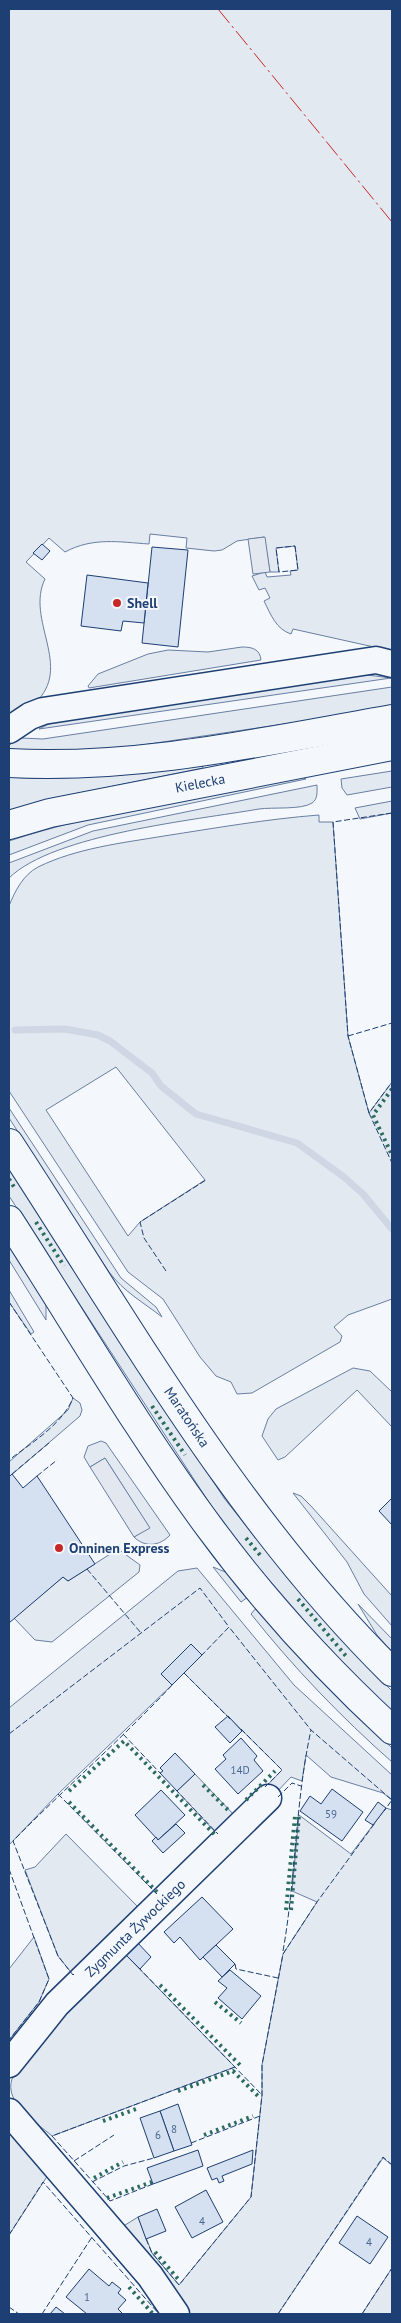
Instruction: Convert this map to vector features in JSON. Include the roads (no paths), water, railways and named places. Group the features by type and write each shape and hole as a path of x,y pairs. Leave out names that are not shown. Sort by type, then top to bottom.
{"main road":[{"path":"9,762 91,764 167,756 392,720"},
{"name":"Kielecka","path":"9,825 50,813 392,746"},
{"name":"Maratońska","path":"9,1143 197,1432 257,1519 347,1626 392,1672"},
{"path":"9,1220 209,1527 301,1637 392,1730"}],"street":[{"path":"9,730 30,716 43,711 376,660 392,664"},
{"name":"Zygmunta Żywockiego","path":"9,2064 57,2004 268,1798"},
{"path":"9,2112 150,2276 176,2314"}],"waterway":[{"path":"15,1030 65,1029 98,1035 110,1041 152,1073 161,1086 196,1114 297,1143 344,1177 363,1194 392,1229"}],"place":[{"name":"Shell","path":"117,603"},
{"name":"Onninen Express","path":"59,1548"}]}
